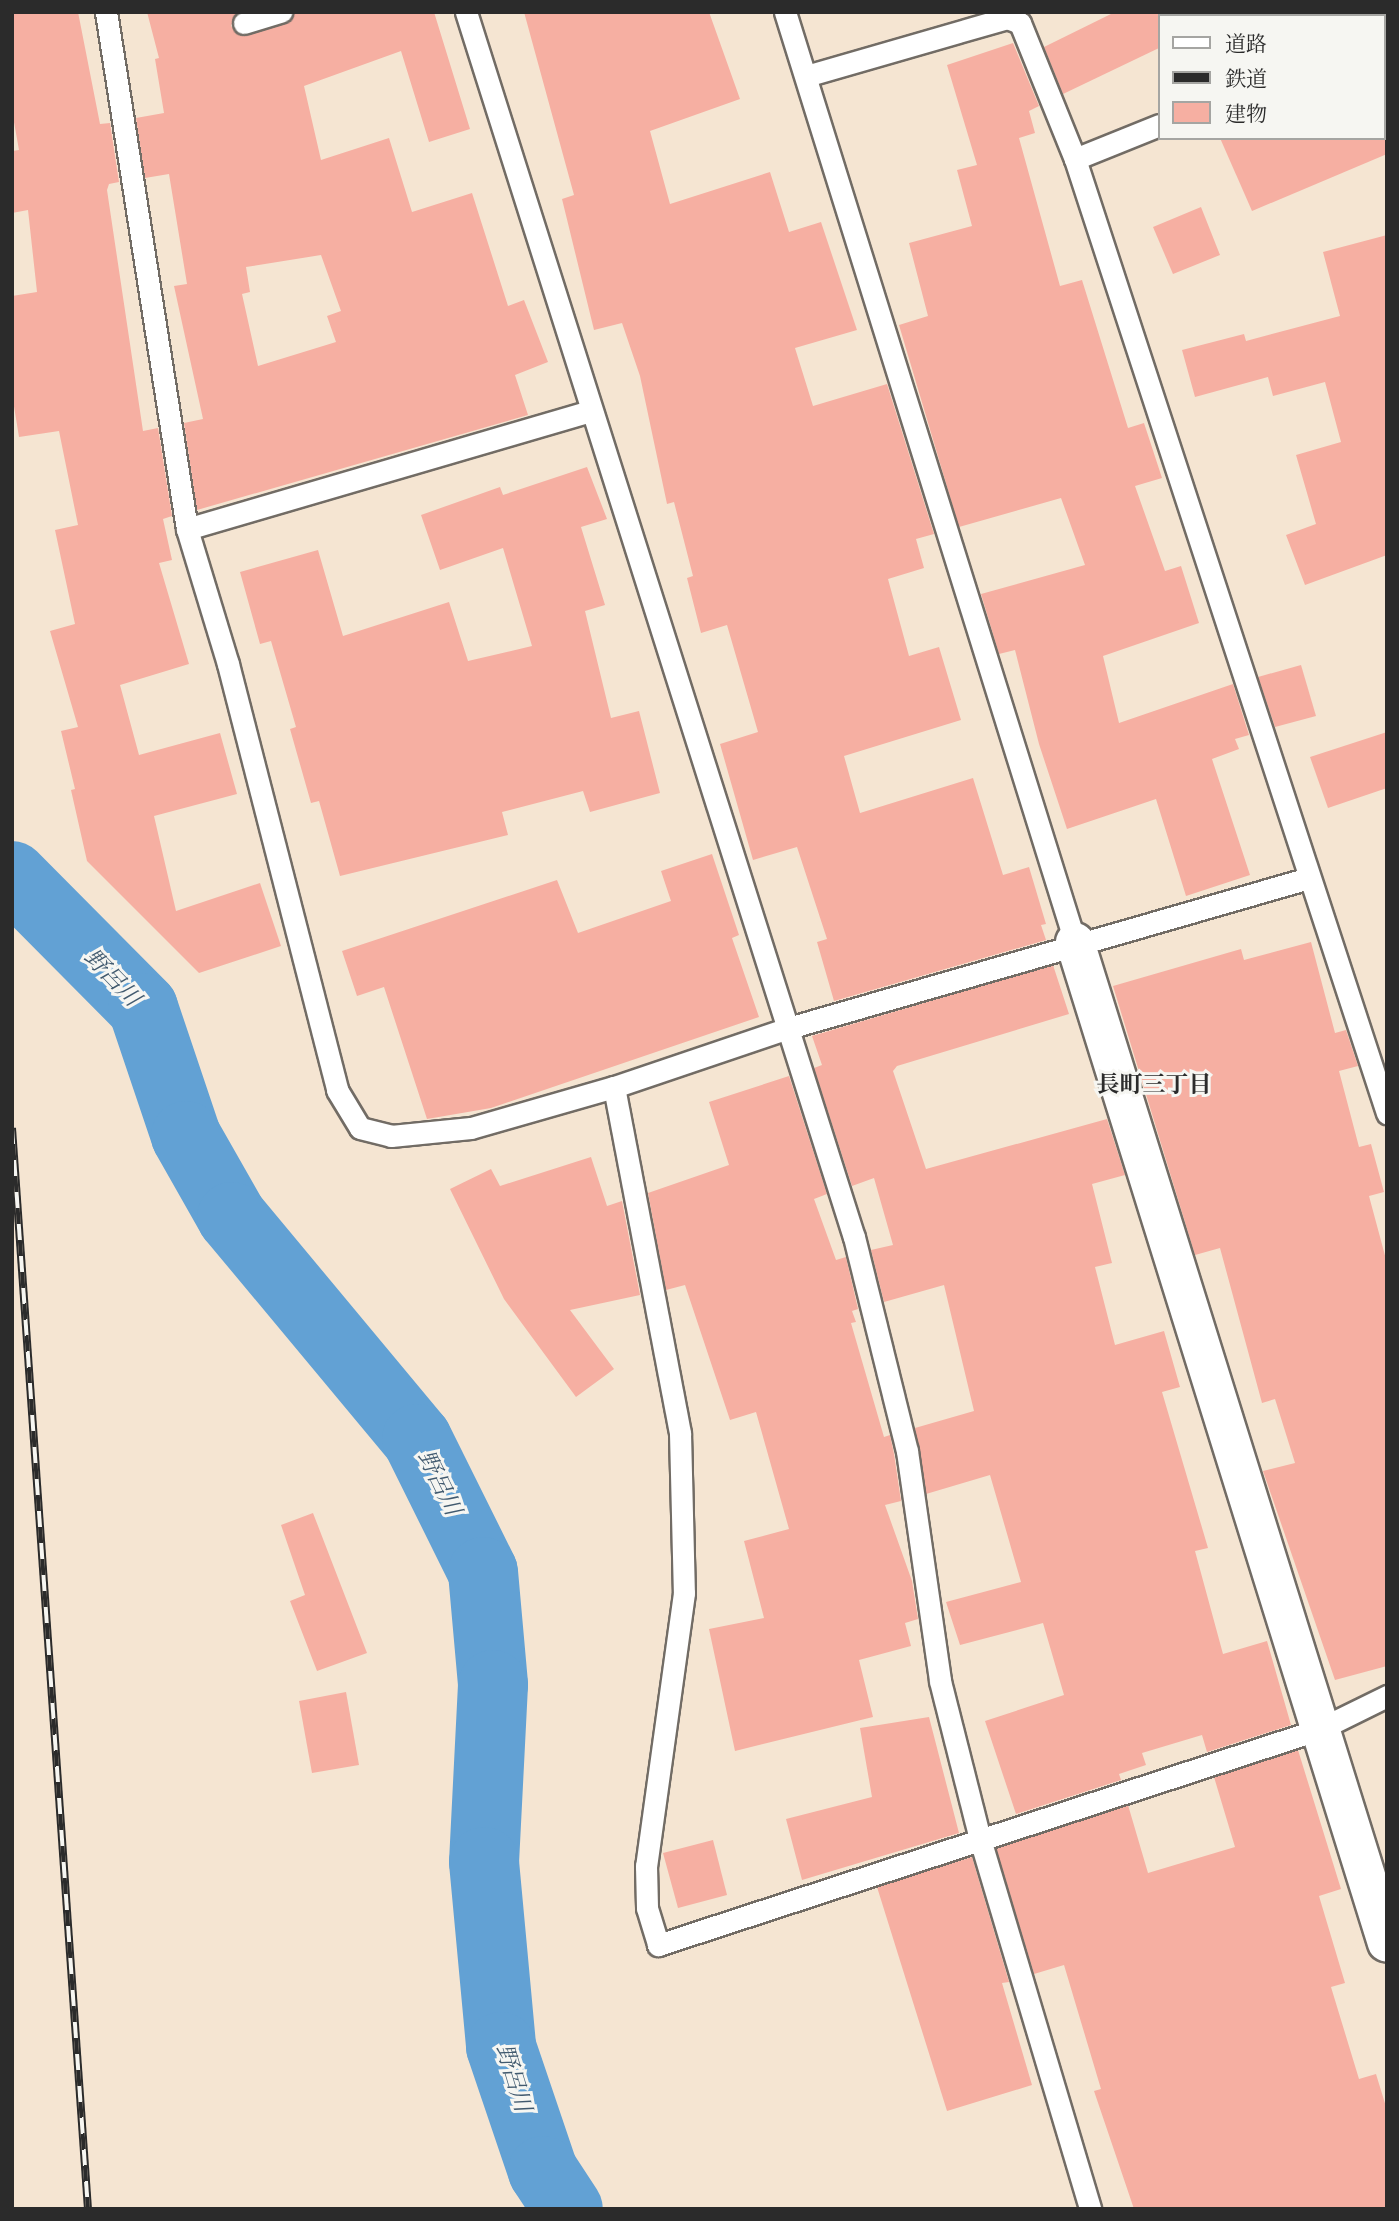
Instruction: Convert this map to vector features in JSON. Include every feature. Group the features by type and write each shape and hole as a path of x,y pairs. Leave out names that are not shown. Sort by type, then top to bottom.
{"street":[{"path":"1075,942 1387,1943"}],"lane":[{"path":"106,12 187,529 228,664 337,1090 360,1128 391,1136 471,1128 614,1087 785,1029 1075,942 1309,878"},
{"path":"244,23 281,12"},
{"path":"467,12 590,411 853,1237 907,1451 940,1681 980,1839 1090,2209"},
{"path":"785,12 1075,942"},
{"path":"806,76 1007,18 1020,23 1076,159 1161,412 1387,1114"},
{"path":"1076,159 1158,125"},
{"path":"187,529 590,411"},
{"path":"614,1087 680,1433 684,1594 646,1867 647,1908 658,1945 1320,1729 1387,1696"}],"building":[{"path":"12,12 78,12 100,124 110,123 119,182 109,184 107,190 143,431 158,428 172,516 163,519 172,560 159,563 189,664 120,685 139,755 220,733 237,794 154,816 176,911 260,883 281,946 199,973 87,861 71,790 75,789 61,731 78,727 50,631 75,624 55,530 78,525 59,431 19,437 12,394 12,296 37,292 28,210 12,213 12,151 19,150 12,111"},
{"path":"147,12 237,12 231,26 242,36 285,24 294,12 434,12 470,129 429,142 401,51 304,86 321,160 389,138 412,212 472,193 508,306 524,300 548,362 515,375 528,415 197,510 184,423 203,419 174,286 187,284 169,174 145,178 136,118 164,113 155,59 159,58","holes":["321,255 341,311 327,316 336,342 258,366 242,294 250,292 246,267"]},
{"path":"524,12 709,12 740,99 650,131 670,204 770,172 789,232 821,222 857,330 795,348 813,406 887,384 934,534 916,539 924,568 888,579 909,656 939,647 961,720 844,756 860,813 973,778 1003,875 1029,867 1046,924 1041,925 1046,940 834,1001 817,942 827,939 797,847 753,860 720,744 758,732 727,625 701,633 687,578 693,576 674,502 667,504 640,376 622,323 594,330 562,199 574,195"},
{"path":"1115,12 1159,12 1158,48 1063,94 1044,47"},
{"path":"1013,43 1039,106 1029,111 1035,133 1019,138 1060,286 1082,280 1128,428 1144,423 1162,478 1135,486 1165,571 1181,566 1199,623 1103,656 1119,723 1233,684 1249,735 1235,739 1239,749 1212,759 1250,875 1186,896 1156,799 1067,829 1039,744 1015,650 999,654 981,594 1085,565 1061,498 959,527 899,325 928,316 909,243 972,226 957,170 977,165 947,65"},
{"path":"1387,138 1387,154 1252,211 1221,140"},
{"path":"1201,207 1220,255 1173,274 1153,227"},
{"path":"1387,235 1387,555 1305,585 1286,535 1316,524 1296,455 1341,442 1325,382 1273,396 1268,377 1195,397 1182,350 1244,334 1246,341 1340,316 1323,252"},
{"path":"587,467 607,519 581,527 605,605 585,611 611,718 639,711 660,793 590,812 583,791 502,812 508,835 340,876 319,801 311,803 290,729 296,727 271,641 260,644 240,572 318,550 343,636 449,602 468,661 532,646 503,548 440,570 421,515 500,487 503,495"},
{"path":"1301,665 1316,716 1275,727 1258,677"},
{"path":"1387,732 1387,788 1328,808 1310,757"},
{"path":"712,854 739,935 732,938 759,1017 491,1108 427,1119 384,987 357,996 342,951 557,880 578,933 671,901 661,871"},
{"path":"1311,942 1335,1033 1346,1030 1358,1066 1339,1071 1359,1147 1371,1144 1384,1192 1369,1196 1387,1263 1387,1666 1335,1680 1263,1471 1295,1463 1275,1399 1262,1403 1220,1248 1195,1255 1113,986 1241,949 1244,960"},
{"path":"1053,965 1069,1014 897,1066 893,1071 926,1169 1107,1119 1125,1175 1092,1184 1112,1263 1095,1267 1115,1345 1164,1331 1180,1387 1162,1392 1208,1548 1195,1551 1223,1654 1267,1641 1291,1725 1207,1752 1202,1735 1142,1753 1146,1765 1119,1774 1121,1780 1016,1814 985,1721 1064,1695 1043,1623 960,1645 946,1602 1021,1582 990,1475 926,1494 915,1428 974,1411 944,1285 884,1302 871,1250 893,1245 874,1178 852,1186 814,1068 822,1065 812,1036"},
{"path":"789,1076 827,1194 814,1199 836,1260 846,1257 858,1309 852,1311 856,1322 851,1323 884,1437 890,1435 901,1501 885,1505 912,1581 918,1619 905,1623 911,1646 859,1660 873,1717 735,1751 709,1629 764,1618 744,1541 789,1529 756,1412 730,1420 685,1285 666,1290 648,1193 729,1165 709,1102"},
{"path":"591,1157 607,1206 622,1201 640,1295 570,1310 614,1369 576,1397 504,1299 450,1189 491,1169 500,1186"},
{"path":"313,1513 367,1653 317,1671 290,1601 305,1595 281,1525"},
{"path":"346,1692 359,1765 312,1773 299,1701"},
{"path":"929,1717 959,1833 802,1880 786,1819 872,1797 860,1728"},
{"path":"1298,1750 1341,1889 1319,1896 1345,1983 1331,1987 1359,2079 1376,2074 1387,2110 1387,2209 1134,2209 1094,2091 1101,2089 1064,1965 1034,1974 996,1848 1128,1805 1148,1873 1235,1847 1214,1777"},
{"path":"713,1840 727,1895 678,1908 663,1853"},
{"path":"972,1857 1009,1982 1002,1983 1032,2085 947,2111 877,1887"}],"waterway":[{"name":"野呂川","path":"12,876 143,1008 186,1136 232,1217 417,1439 483,1572 493,1685 484,1862 501,2047 543,2171 568,2209"}],"railway":[{"path":"12,1128 88,2209"}],"district":[{"name":"長町三丁目","path":"1154,1085"}]}
